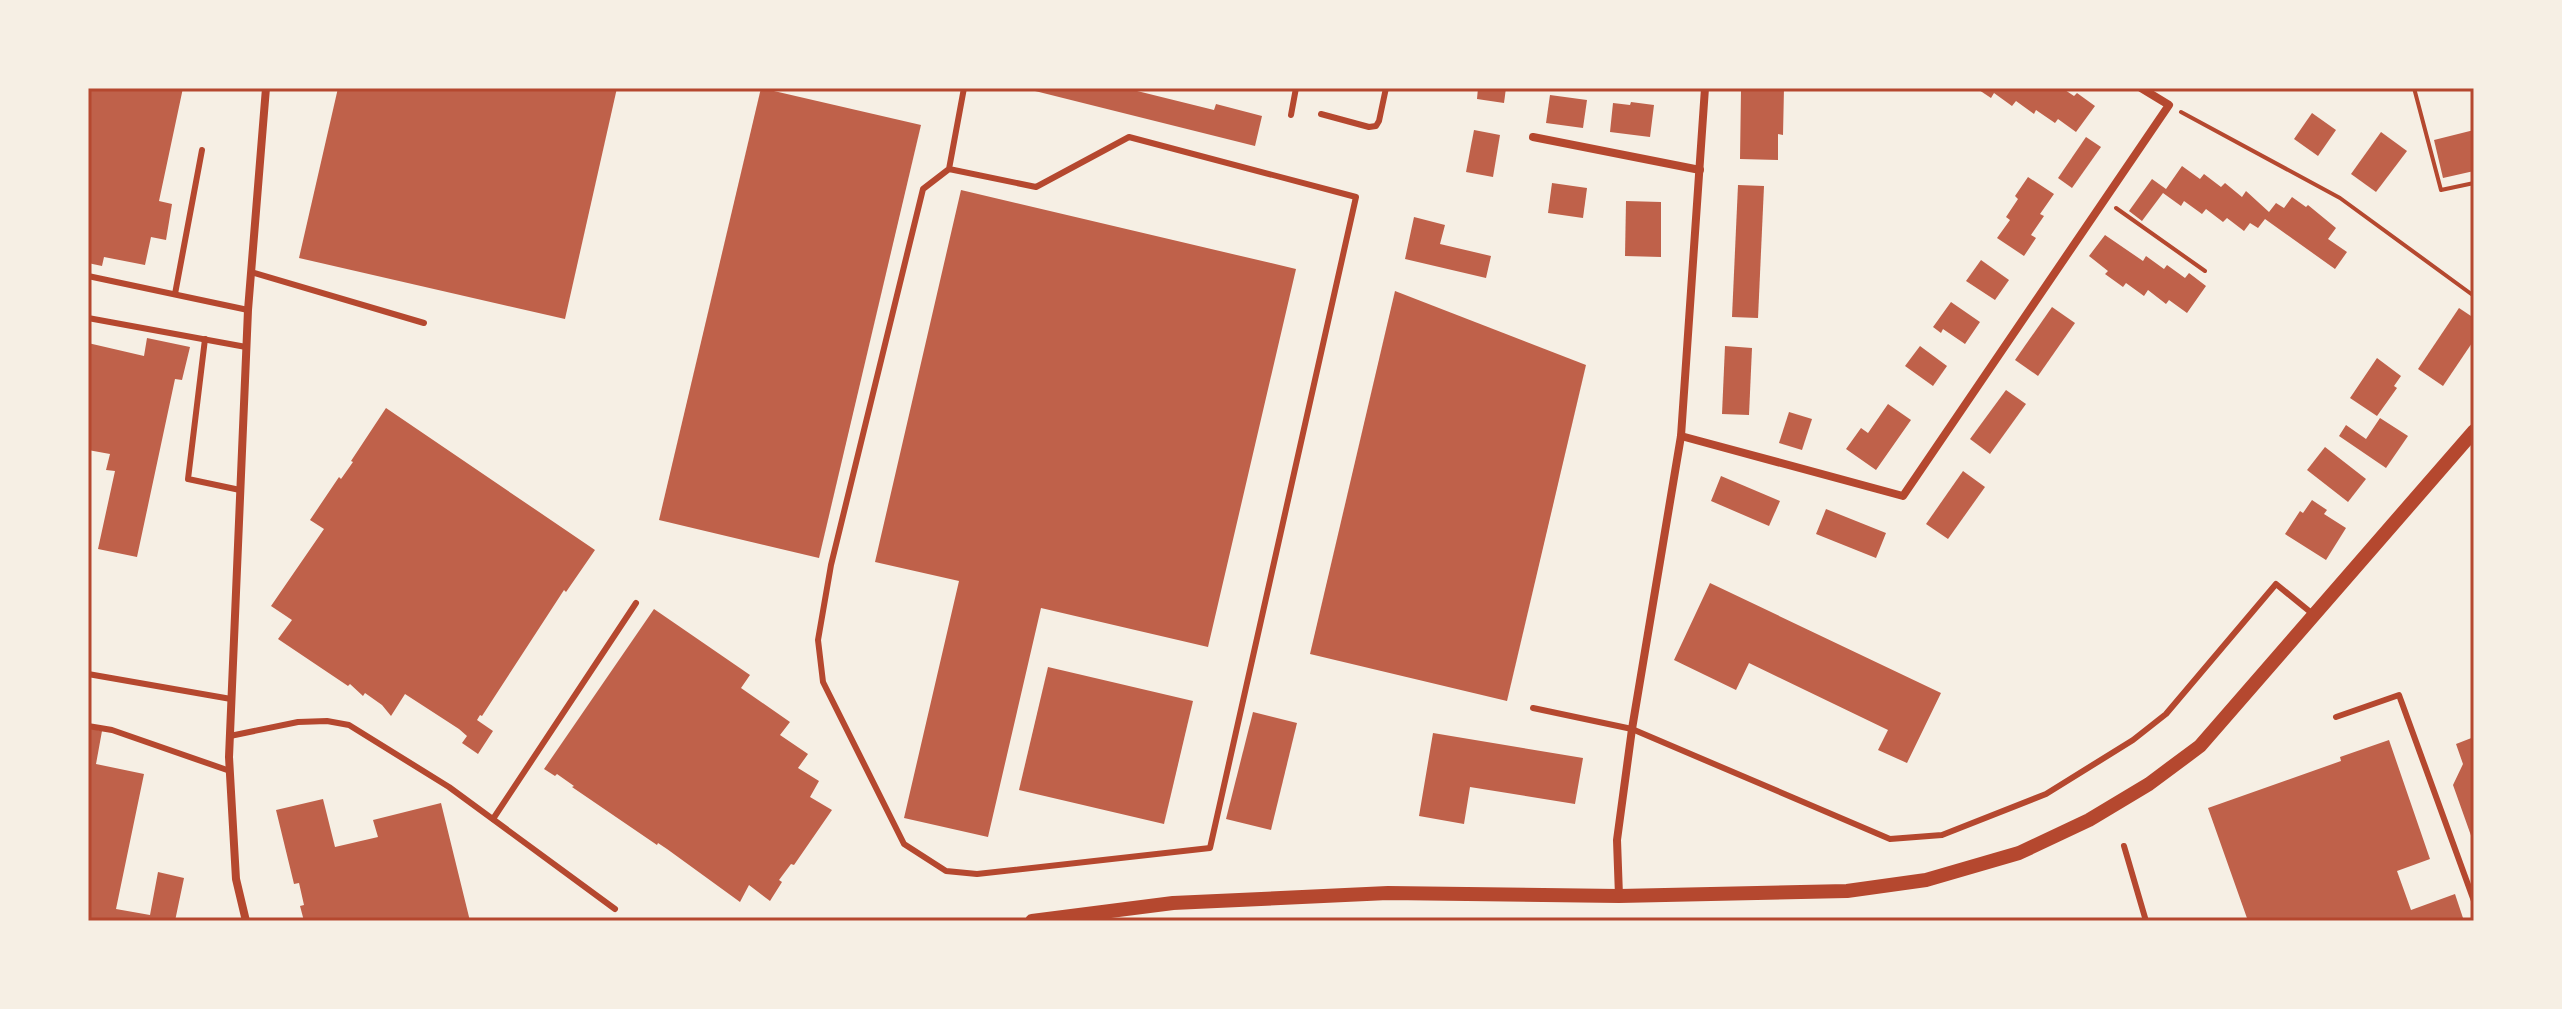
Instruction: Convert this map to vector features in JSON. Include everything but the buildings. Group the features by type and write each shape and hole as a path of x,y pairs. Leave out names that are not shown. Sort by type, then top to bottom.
{"street":[{"path":"246,921 236,879 230,736 248,310 266,88"},
{"path":"1619,896 1617,840 1632,729 1681,436 1705,88"},
{"path":"1681,436 1903,496 2169,105 2141,88"},
{"path":"1533,137 1700,170"},
{"path":"1032,921 1173,903 1376,894 1619,896 1847,891 1926,880 2019,853 2089,820 2137,791 2200,746 2474,431"}],"lane":[{"path":"949,169 1036,187 1129,137 1356,197 1210,848 977,874 946,871 904,844 823,682 818,640 831,565 923,189 949,169 964,88"},
{"path":"1291,115 1296,88"},
{"path":"1321,114 1369,127 1376,126 1386,88"},
{"path":"175,294 202,150"},
{"path":"251,272 424,323"},
{"path":"88,276 248,310"},
{"path":"88,318 246,347"},
{"path":"205,339 188,479 240,490"},
{"path":"1533,708 1632,729 1890,839 1942,835 2046,794 2133,740 2166,714 2276,584 2315,615"},
{"path":"493,819 636,603"},
{"path":"88,674 231,699"},
{"path":"2336,717 2399,695 2474,901"},
{"path":"230,736 298,722 338,721 370,737 449,787 615,909"},
{"path":"88,726 112,730 230,771"},
{"path":"2124,846 2146,921"}],"path":[{"path":"2414,88 2441,190 2474,183"},
{"path":"2169,105 2340,198 2474,296"},
{"path":"2104,200 2205,271"}]}
